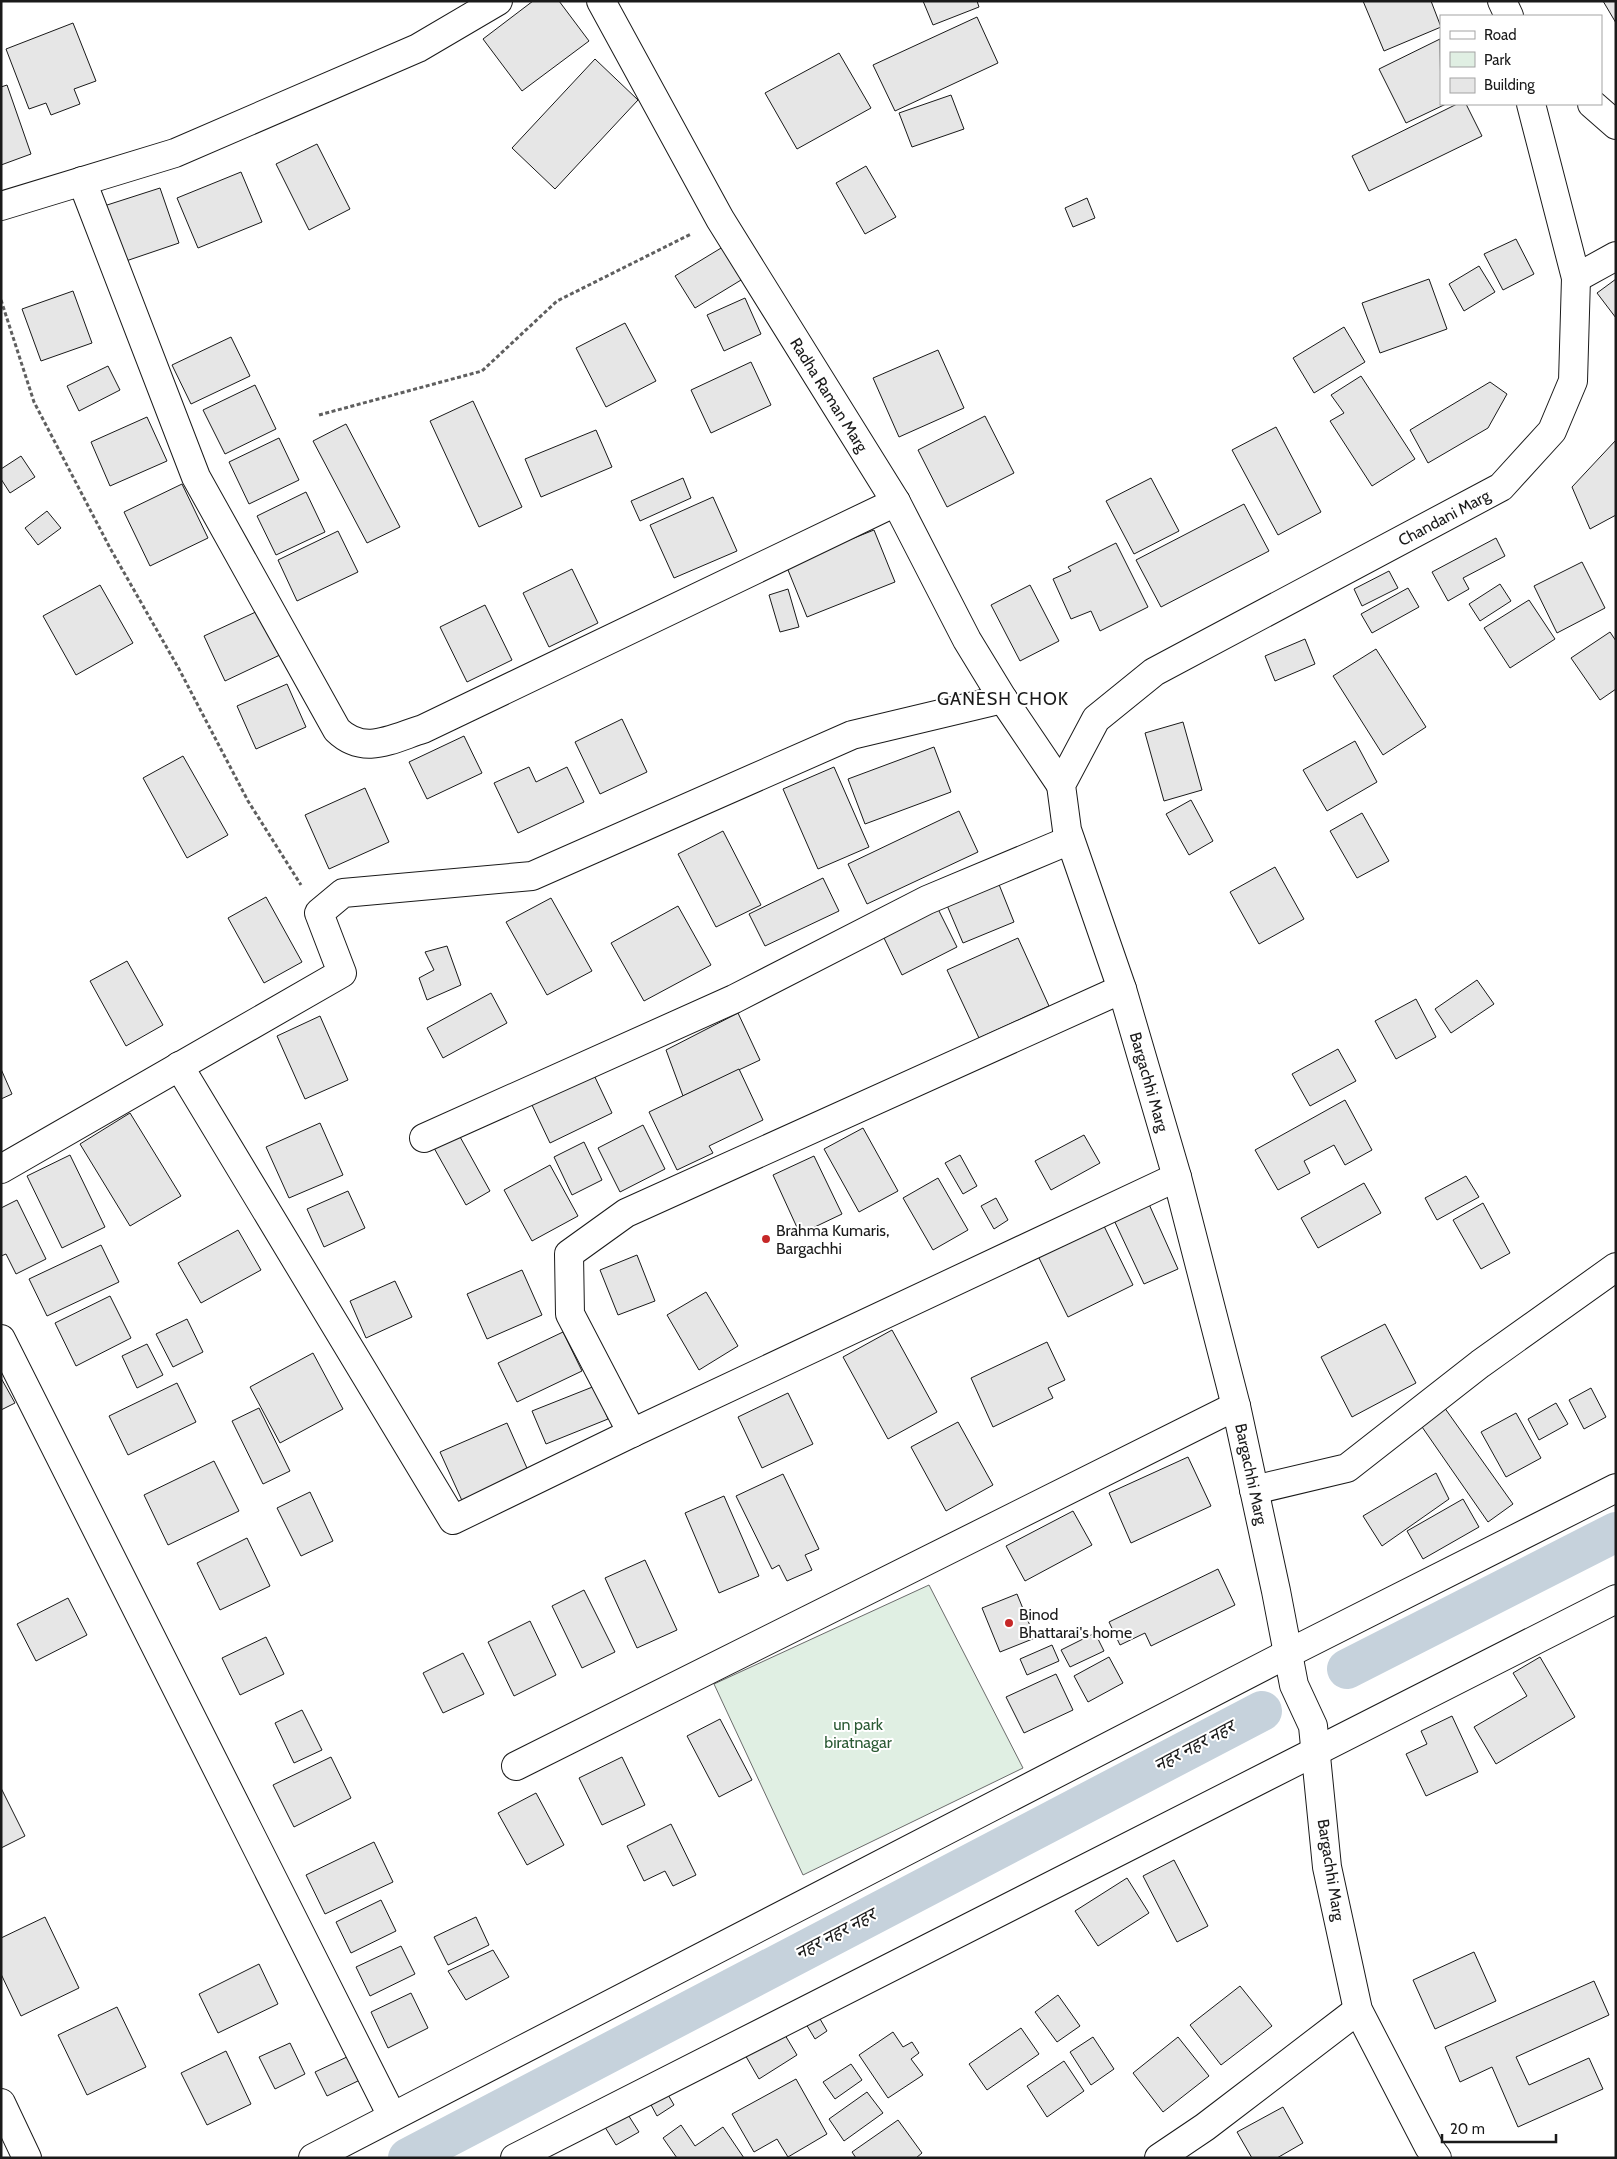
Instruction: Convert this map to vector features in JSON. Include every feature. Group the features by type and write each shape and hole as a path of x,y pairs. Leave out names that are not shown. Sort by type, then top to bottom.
{"street":[{"path":"1,206 184,149 418,48 498,1"},
{"name":"Radha Raman Marg","path":"601,1 720,219 896,502 967,640 1003,699 1061,785"},
{"path":"1502,1 1509,15"},
{"name":"Chandani Marg","path":"1061,785 1096,718 1154,672 1501,487 1552,431 1573,380 1576,278 1531,105"},
{"path":"1593,105 1616,125"},
{"path":"82,181 196,477 336,730 347,740 370,746 423,729 896,502"},
{"path":"1576,278 1616,256"},
{"path":"1,1169 342,973 318,913 343,893 532,876 852,735 1003,699"},
{"name":"Bargachhi Marg","path":"1061,785 1067,830 1122,989 1177,1177 1236,1406 1289,1653 1294,1685 1314,1739 1327,1867 1358,2010 1429,2147 1437,2158"},
{"path":"424,1138 734,998 927,900 1070,840"},
{"path":"632,1433 570,1314 569,1254 626,1213 1122,989"},
{"path":"179,1066 453,1520 632,1433 1177,1177"},
{"path":"1254,1490 1347,1468 1480,1364 1616,1267"},
{"path":"1,1339 392,2116"},
{"path":"516,1766 1236,1406"},
{"path":"313,2158 1289,1653 1616,1488"},
{"path":"515,2158 1314,1739 1616,1599"},
{"path":"1159,2158 1205,2127 1358,2010"},
{"path":"1,2103 27,2158"}],"path":[{"path":"319,415 482,371 557,301 720,219"},
{"path":"1,300 34,402 110,548 180,669 248,801 318,913"}],"green space":[{"name":"un park biratnagar","path":"929,1585 1023,1768 803,1875 714,1684"}],"building":[{"path":"533,1 559,1 589,41 522,91 483,39"},
{"path":"923,1 977,1 979,7 933,25"},
{"path":"1363,1 1431,1 1440,27 1384,51"},
{"path":"1603,1 1616,1 1616,23"},
{"path":"977,17 998,63 895,111 873,65"},
{"path":"73,23 96,81 74,89 80,104 51,115 46,103 29,109 6,49"},
{"path":"1440,39 1440,105 1444,105 1406,123 1379,69"},
{"path":"839,53 871,108 797,149 765,93"},
{"path":"595,59 638,100 555,189 512,148"},
{"path":"7,85 31,154 1,165 1,87"},
{"path":"951,95 964,129 912,147 899,113"},
{"path":"1455,105 1466,105 1482,136 1369,191 1352,156"},
{"path":"317,144 350,209 309,230 276,164"},
{"path":"866,166 896,217 865,234 836,183"},
{"path":"241,172 262,222 198,248 177,198"},
{"path":"160,188 179,243 123,262 104,206"},
{"path":"1087,198 1095,218 1073,227 1065,208"},
{"path":"1516,239 1534,274 1503,290 1484,254"},
{"path":"731,242 751,274 695,308 675,276"},
{"path":"1479,266 1495,292 1464,311 1449,284"},
{"path":"1429,279 1447,329 1380,353 1362,303"},
{"path":"1616,279 1616,318 1597,293"},
{"path":"73,291 92,343 41,361 22,309"},
{"path":"745,298 761,334 724,351 707,315"},
{"path":"625,323 656,381 606,407 576,348"},
{"path":"1344,327 1365,362 1314,393 1293,358"},
{"path":"231,337 250,376 191,404 172,365"},
{"path":"938,350 964,408 899,437 873,378"},
{"path":"751,362 771,405 711,433 691,390"},
{"path":"108,366 120,390 79,411 67,386"},
{"path":"1361,376 1415,459 1372,486 1330,421 1344,413 1331,395"},
{"path":"1490,382 1507,394 1488,428 1428,463 1410,430"},
{"path":"255,385 276,429 225,454 203,410"},
{"path":"473,401 522,507 479,527 430,421"},
{"path":"985,416 1014,473 947,507 918,450"},
{"path":"147,417 167,461 110,486 91,442"},
{"path":"346,424 400,527 367,543 313,441"},
{"path":"1276,427 1321,512 1278,535 1232,450"},
{"path":"596,430 612,467 541,497 525,459"},
{"path":"279,438 299,480 249,504 229,462"},
{"path":"1616,440 1616,515 1590,529 1572,487"},
{"path":"21,456 35,477 10,493 1,479 1,469"},
{"path":"683,478 691,498 640,521 631,501"},
{"path":"1151,478 1179,531 1134,554 1106,501"},
{"path":"182,484 208,538 150,566 124,512"},
{"path":"306,492 325,532 276,555 257,516"},
{"path":"713,497 737,551 674,578 650,525"},
{"path":"1244,504 1269,551 1161,607 1136,560"},
{"path":"47,511 61,528 38,545 25,528"},
{"path":"874,530 895,582 807,617 786,565"},
{"path":"338,531 358,572 297,601 278,560"},
{"path":"1496,538 1505,556 1463,578 1469,589 1448,601 1432,572"},
{"path":"1116,543 1148,607 1100,631 1091,611 1071,619 1053,579 1071,571 1068,567"},
{"path":"1582,562 1605,608 1557,633 1534,586"},
{"path":"572,569 598,623 549,647 523,593"},
{"path":"1389,571 1398,588 1362,606 1354,589"},
{"path":"1500,584 1511,601 1480,621 1469,604"},
{"path":"100,585 133,643 76,675 43,616"},
{"path":"1030,585 1059,641 1020,661 991,605"},
{"path":"1408,588 1419,607 1372,633 1361,614"},
{"path":"788,589 799,627 780,632 769,595"},
{"path":"1529,600 1555,639 1510,668 1484,628"},
{"path":"485,605 512,660 467,682 440,627"},
{"path":"260,610 282,654 225,681 204,636"},
{"path":"1610,632 1616,641 1616,689 1600,700 1571,658"},
{"path":"1305,639 1315,664 1275,681 1265,656"},
{"path":"1376,649 1426,727 1383,755 1333,676"},
{"path":"287,684 306,727 256,749 237,706"},
{"path":"622,719 647,772 600,794 575,742"},
{"path":"1183,722 1202,790 1164,801 1145,733"},
{"path":"464,736 482,773 427,799 409,762"},
{"path":"1355,741 1377,782 1327,811 1303,770"},
{"path":"934,747 951,792 865,824 848,779"},
{"path":"183,756 228,835 187,858 143,778"},
{"path":"529,767 536,782 567,767 584,802 518,833 494,783"},
{"path":"834,767 869,847 818,869 783,789"},
{"path":"365,788 389,842 329,869 305,815"},
{"path":"1191,800 1213,841 1189,855 1166,814"},
{"path":"959,811 978,852 867,904 848,864"},
{"path":"1362,813 1389,861 1357,878 1330,831"},
{"path":"723,831 761,905 716,927 678,854"},
{"path":"1275,867 1304,919 1259,944 1230,892"},
{"path":"823,878 839,911 765,946 749,914"},
{"path":"998,882 1014,922 963,943 946,903"},
{"path":"266,897 302,962 264,983 228,918"},
{"path":"551,898 592,971 547,995 506,922"},
{"path":"678,906 711,965 644,1001 611,943"},
{"path":"938,909 957,947 902,975 883,936"},
{"path":"1018,938 1049,1006 979,1038 947,970"},
{"path":"447,946 461,985 427,1000 419,978 434,970 425,952"},
{"path":"127,961 163,1025 126,1046 90,981"},
{"path":"1477,980 1494,1004 1451,1033 1435,1009"},
{"path":"491,993 507,1023 443,1058 427,1028"},
{"path":"1416,999 1436,1037 1396,1059 1375,1021"},
{"path":"738,1013 760,1060 683,1096 666,1050"},
{"path":"320,1016 348,1080 305,1099 277,1036"},
{"path":"1338,1049 1356,1081 1310,1106 1292,1074"},
{"path":"1,1069 12,1094 1,1099"},
{"path":"739,1069 763,1120 709,1146 713,1153 677,1170 649,1112"},
{"path":"593,1073 612,1113 550,1143 531,1103"},
{"path":"1345,1100 1372,1150 1345,1165 1334,1145 1304,1161 1310,1173 1278,1190 1255,1150"},
{"path":"130,1113 181,1196 130,1226 80,1144"},
{"path":"320,1123 343,1175 289,1198 266,1147"},
{"path":"643,1125 665,1169 620,1192 598,1148"},
{"path":"863,1128 898,1191 859,1212 824,1149"},
{"path":"459,1135 490,1191 466,1205 434,1148"},
{"path":"1084,1135 1100,1163 1051,1190 1035,1161"},
{"path":"584,1142 602,1180 572,1195 554,1157"},
{"path":"70,1155 105,1227 62,1248 27,1176"},
{"path":"960,1155 977,1186 963,1194 945,1163"},
{"path":"814,1156 842,1214 800,1234 773,1175"},
{"path":"550,1165 578,1216 532,1241 504,1190"},
{"path":"1466,1176 1479,1197 1437,1220 1425,1198"},
{"path":"938,1178 968,1230 933,1250 903,1198"},
{"path":"1364,1183 1381,1213 1318,1248 1301,1218"},
{"path":"348,1191 365,1228 324,1247 307,1209"},
{"path":"996,1198 1008,1220 994,1229 981,1206"},
{"path":"17,1200 46,1259 16,1274 6,1254 1,1256 1,1208"},
{"path":"1148,1202 1178,1269 1144,1284 1113,1218"},
{"path":"1483,1203 1510,1253 1481,1269 1453,1220"},
{"path":"1101,1220 1133,1285 1068,1317 1036,1252"},
{"path":"238,1230 261,1270 201,1303 178,1263"},
{"path":"101,1245 119,1282 47,1316 29,1279"},
{"path":"637,1255 655,1301 618,1315 600,1270"},
{"path":"522,1270 542,1315 487,1339 467,1294"},
{"path":"395,1281 412,1317 366,1338 350,1301"},
{"path":"706,1292 738,1346 699,1370 667,1315"},
{"path":"110,1296 131,1338 76,1366 55,1323"},
{"path":"187,1319 203,1352 173,1367 156,1334"},
{"path":"1385,1324 1416,1383 1352,1417 1321,1357"},
{"path":"892,1330 937,1412 888,1439 843,1357"},
{"path":"563,1332 582,1371 517,1402 498,1363"},
{"path":"1047,1342 1065,1380 1048,1388 1053,1398 993,1427 971,1378"},
{"path":"147,1344 163,1375 137,1388 122,1356"},
{"path":"313,1353 343,1409 280,1443 250,1387"},
{"path":"1,1378 15,1403 1,1410"},
{"path":"177,1383 196,1422 128,1455 109,1416"},
{"path":"595,1386 608,1419 546,1444 532,1411"},
{"path":"1591,1388 1606,1417 1584,1429 1569,1400"},
{"path":"788,1393 813,1444 762,1468 738,1417"},
{"path":"1556,1403 1568,1424 1539,1440 1528,1419"},
{"path":"1444,1407 1513,1504 1488,1522 1420,1424"},
{"path":"259,1408 290,1471 263,1484 232,1421"},
{"path":"1516,1413 1541,1458 1506,1477 1481,1432"},
{"path":"958,1422 993,1485 946,1511 911,1447"},
{"path":"507,1423 530,1475 464,1505 440,1452"},
{"path":"1188,1457 1211,1506 1131,1543 1109,1493"},
{"path":"214,1461 239,1511 168,1545 144,1495"},
{"path":"1436,1473 1449,1499 1382,1546 1363,1516"},
{"path":"783,1474 819,1549 805,1555 812,1570 787,1581 779,1565 772,1569 736,1496"},
{"path":"310,1492 333,1541 301,1556 277,1508"},
{"path":"724,1496 759,1576 719,1593 685,1513"},
{"path":"1463,1499 1479,1527 1423,1559 1407,1531"},
{"path":"1073,1511 1092,1545 1025,1581 1006,1546"},
{"path":"247,1538 270,1586 220,1610 197,1563"},
{"path":"645,1560 677,1630 637,1648 605,1578"},
{"path":"1218,1569 1235,1605 1151,1646 1145,1633 1120,1645 1109,1622"},
{"path":"584,1590 615,1652 582,1668 552,1606"},
{"name":"Binod Bhattarai's home","path":"1017,1594 1035,1638 1000,1652 982,1608"},
{"path":"68,1598 87,1635 36,1661 17,1624"},
{"path":"530,1621 556,1675 514,1696 488,1642"},
{"path":"1095,1633 1104,1651 1070,1667 1061,1650"},
{"path":"266,1637 284,1674 240,1695 222,1658"},
{"path":"1052,1645 1059,1661 1027,1675 1020,1659"},
{"path":"463,1653 484,1694 443,1713 423,1673"},
{"path":"1109,1657 1123,1683 1088,1702 1074,1676"},
{"path":"1540,1657 1575,1717 1496,1764 1474,1727 1527,1696 1513,1673"},
{"path":"1056,1674 1073,1710 1024,1733 1006,1697"},
{"path":"302,1710 322,1750 294,1763 275,1723"},
{"path":"1452,1716 1478,1772 1426,1796 1406,1754 1427,1744 1421,1731"},
{"path":"720,1719 752,1780 719,1797 687,1736"},
{"path":"331,1757 351,1798 294,1827 273,1785"},
{"path":"622,1757 645,1805 602,1825 579,1778"},
{"path":"1,1788 25,1836 1,1848"},
{"path":"536,1793 564,1845 527,1865 498,1813"},
{"path":"671,1824 696,1875 673,1886 665,1871 644,1881 627,1846"},
{"path":"374,1842 393,1882 325,1914 306,1875"},
{"path":"1174,1860 1208,1926 1177,1942 1143,1876"},
{"path":"1127,1878 1149,1913 1098,1946 1075,1911"},
{"path":"381,1900 396,1931 351,1953 336,1922"},
{"path":"45,1917 79,1988 21,2016 1,1974 1,1938"},
{"path":"476,1917 489,1945 448,1965 434,1937"},
{"path":"401,1946 415,1974 370,1996 356,1967"},
{"path":"493,1950 509,1977 466,2000 448,1971"},
{"path":"1474,1952 1496,2001 1435,2029 1413,1980"},
{"path":"259,1964 278,2004 218,2033 199,1994"},
{"path":"1594,1981 1609,2015 1516,2057 1529,2085 1589,2058 1603,2089 1518,2127 1492,2067 1460,2082 1445,2047"},
{"path":"1240,1986 1272,2026 1221,2065 1190,2025"},
{"path":"411,1993 428,2028 388,2048 371,2012"},
{"path":"1058,1995 1080,2026 1057,2042 1035,2012"},
{"path":"117,2007 146,2067 87,2095 58,2035"},
{"path":"816,2012 827,2031 815,2039 803,2019"},
{"path":"1021,2028 1039,2054 987,2090 969,2064"},
{"path":"782,2030 797,2055 759,2079 744,2053"},
{"path":"893,2032 903,2047 912,2042 919,2053 911,2059 923,2075 888,2098 859,2055"},
{"path":"1093,2037 1114,2069 1091,2085 1070,2052"},
{"path":"1178,2037 1209,2076 1163,2112 1133,2073"},
{"path":"290,2043 305,2074 275,2089 259,2057"},
{"path":"226,2051 251,2104 207,2125 181,2073"},
{"path":"349,2056 362,2079 327,2096 315,2072"},
{"path":"1064,2061 1084,2091 1047,2117 1027,2086"},
{"path":"851,2064 862,2080 835,2099 823,2082"},
{"path":"796,2079 827,2134 788,2157 777,2139 754,2152 732,2114"},
{"path":"867,2092 883,2113 844,2141 829,2119"},
{"path":"667,2093 674,2105 657,2116 650,2103"},
{"path":"1283,2107 1303,2143 1277,2158 1252,2158 1237,2132"},
{"path":"625,2110 639,2132 616,2145 603,2124"},
{"path":"898,2120 922,2153 916,2158 856,2158 852,2152"},
{"path":"681,2125 695,2146 723,2127 744,2158 677,2158 663,2138"}],"waterway":[{"name":"नहर नहर नहर","path":"1347,1669 1616,1532"},
{"name":"नहर नहर नहर","path":"408,2158 1262,1711"}],"place":[{"name":"Brahma Kumaris, Bargachhi","path":"766,1239"},
{"name":"Binod Bhattarai's home","path":"1009,1623"}],"district":[{"name":"GANESH CHOK","path":"1003,699"}]}
